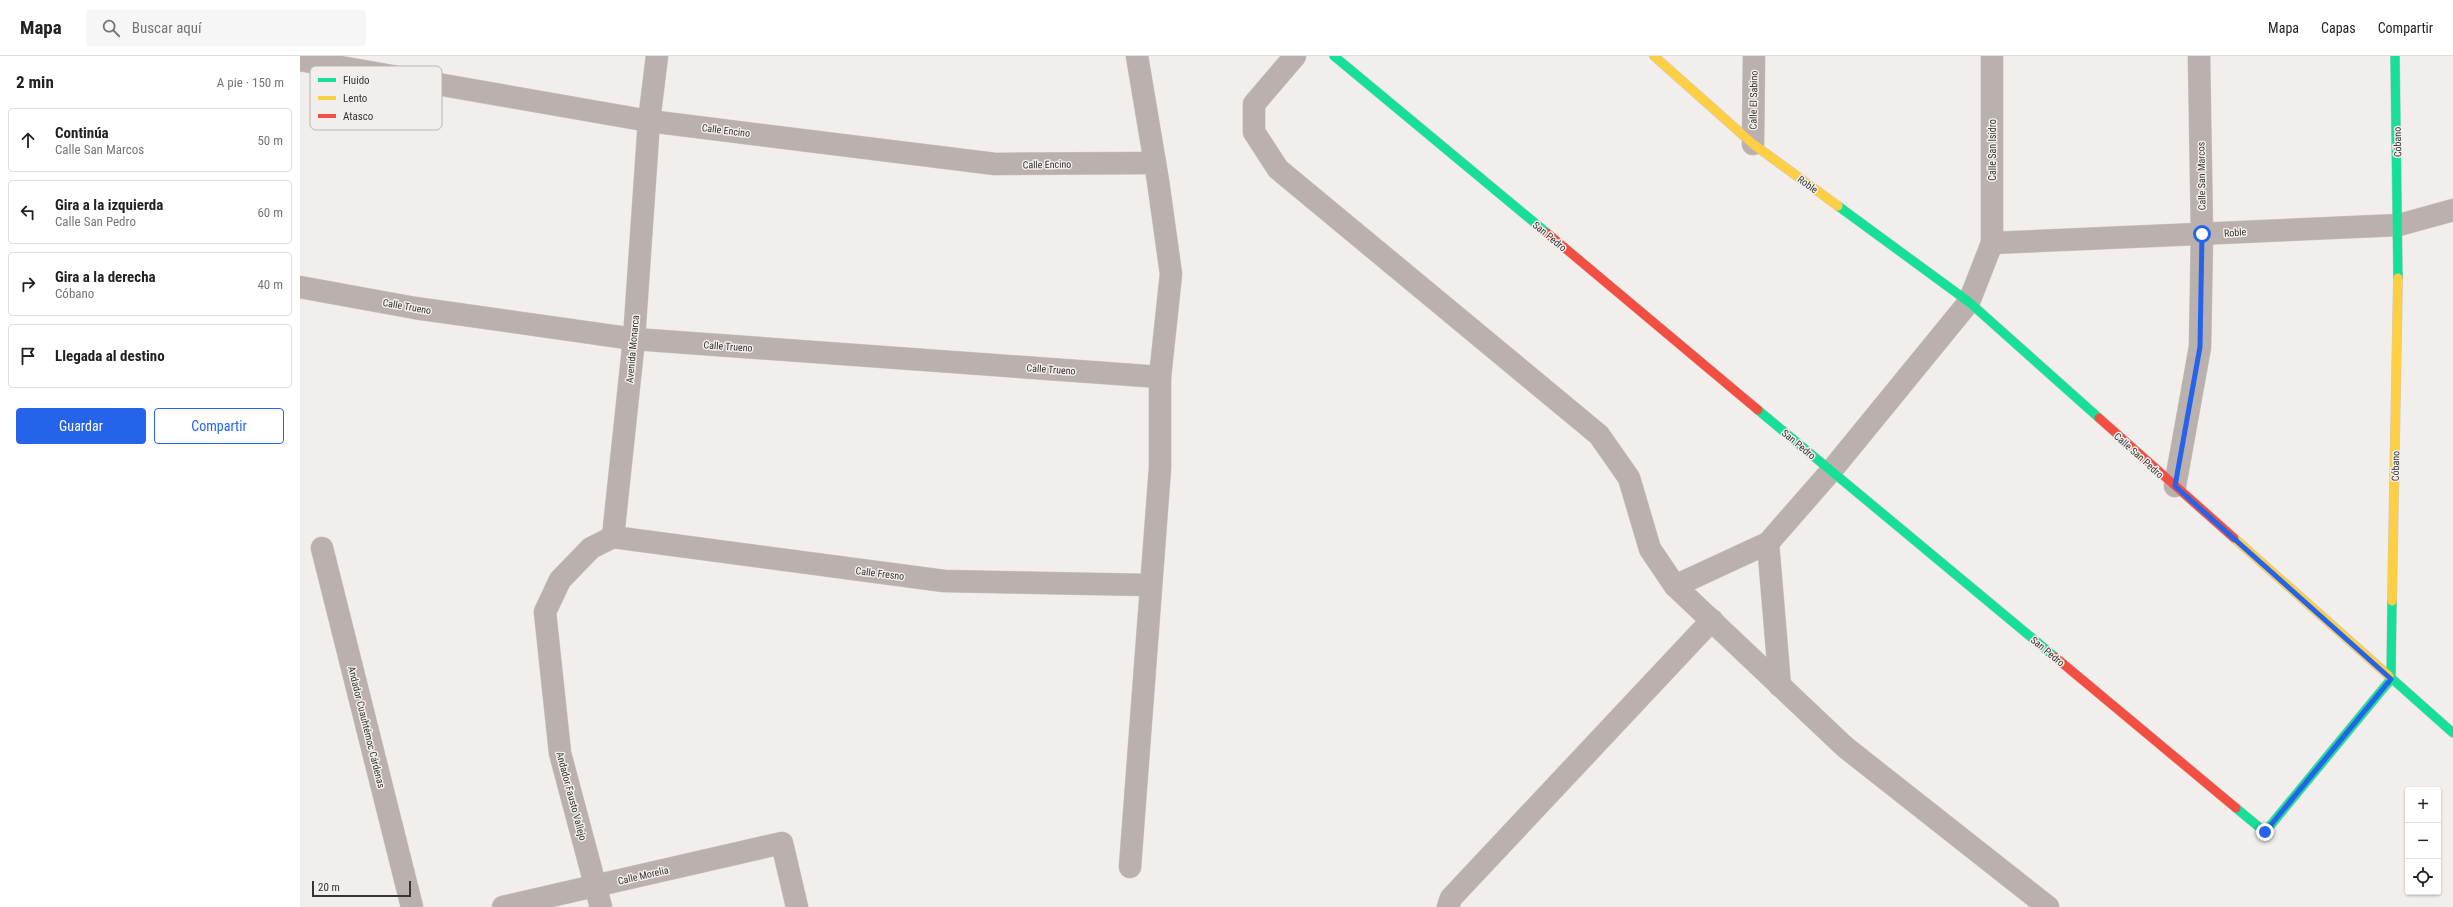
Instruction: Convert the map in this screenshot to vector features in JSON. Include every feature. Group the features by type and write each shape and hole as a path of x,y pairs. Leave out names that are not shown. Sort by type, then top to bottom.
{"street":[{"name":"Avenida Monarca","path":"613,537 634,339 650,121 657,56"},
{"path":"1130,867 1149,585 1160,468 1160,377 1171,274 1155,163 1137,56"},
{"path":"1295,56 1254,104 1254,132 1278,169 1599,435 1629,478 1650,548 1675,586 1845,747 2048,907"},
{"name":"San Pedro","path":"1334,56 2265,832 2391,679"},
{"name":"Roble","path":"1654,56 1753,144 1969,302"},
{"name":"Calle El Sabino","path":"1753,144 1754,56"},
{"name":"Calle San Isidro","path":"1992,56 1992,243"},
{"name":"Calle San Marcos","path":"2175,486 2200,347 2202,234 2199,56"},
{"name":"Cóbano","path":"2391,679 2399,225 2395,56"},
{"name":"Calle Encino","path":"300,60 334,66"},
{"name":"Calle Encino","path":"442,85 650,121 996,164 1155,163"},
{"name":"Roble","path":"1992,243 2202,234 2308,227 2399,225 2453,210"},
{"path":"1675,586 1768,543 1831,470 1969,302 1992,243"},
{"name":"Calle Trueno","path":"300,287 415,308 634,339 1160,377"},
{"name":"Calle San Pedro","path":"1969,302 2453,733"},
{"name":"Calle Fresno","path":"613,537 944,581 1149,585"},
{"name":"Andador Fausto Vallejo","path":"601,907 560,753 545,612 560,580 591,548 613,537"},
{"path":"1768,543 1780,686"},
{"name":"Andador Cuauhtémoc Cárdenas","path":"322,548 412,907"},
{"path":"1448,907 1451,898 1712,620"},
{"name":"Calle Morelia","path":"503,907 782,843 797,907"}],"traffic: fast":[{"path":"1334,56 1547,233"},
{"path":"2395,56 2398,278"},
{"path":"1838,206 1969,302 2099,418"},
{"path":"1758,410 2055,657"},
{"path":"2236,808 2265,832 2391,679 2392,601"},
{"path":"2389,676 2453,733"}],"traffic: slow":[{"path":"1654,56 1753,144 1838,206"},
{"path":"2392,601 2398,278"},
{"path":"2234,538 2389,676"}],"traffic: jam":[{"path":"1547,233 1758,410"},
{"path":"2099,418 2234,538"},
{"path":"2055,657 2236,808"}],"route":[{"path":"2202,234 2200,347 2175,486 2391,679 2265,832"}]}
